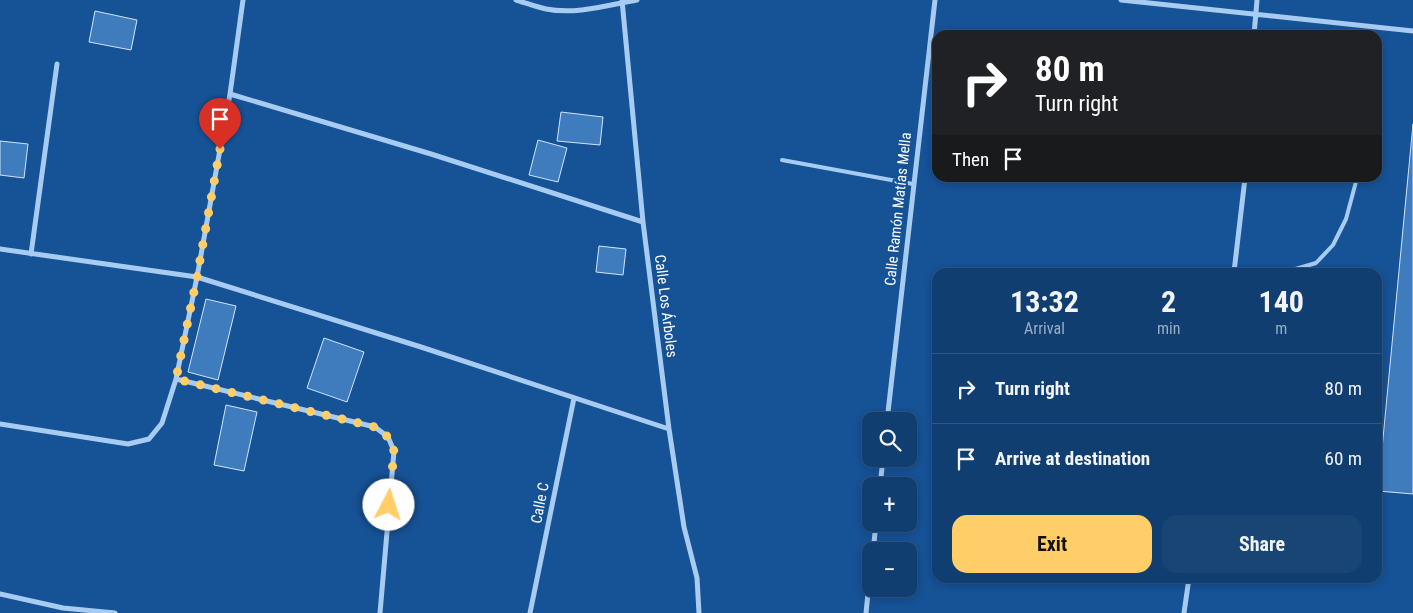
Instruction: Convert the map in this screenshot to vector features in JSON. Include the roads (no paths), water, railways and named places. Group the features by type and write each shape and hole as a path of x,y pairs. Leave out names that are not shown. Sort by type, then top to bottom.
{"street":[{"path":"0,424 128,444 149,439 162,423 176,379 197,277 230,94 243,0"},
{"path":"516,0 546,9 567,11 637,0"},
{"name":"Calle Ramón Matías Mella","path":"888,412 935,0"},
{"path":"1122,0 1413,31"},
{"path":"1254,30 1257,0"},
{"name":"Calle Los Árboles","path":"623,1 643,222 669,429 684,527 697,578 700,613"},
{"path":"32,254 57,64"},
{"path":"230,94 431,154 643,222"},
{"path":"1234,268 1245,182"},
{"path":"0,249 197,277 421,347 669,429"},
{"path":"176,379 375,427 388,437 394,451 380,613"},
{"name":"Calle C","path":"530,613 574,398"},
{"path":"1184,613 1188,583"},
{"path":"0,594 63,610 114,613"},
{"path":"866,613 868,597"}],"lane":[{"path":"782,160 913,184"},
{"path":"1299,268 1316,263 1332,245 1346,219 1356,182"}]}
